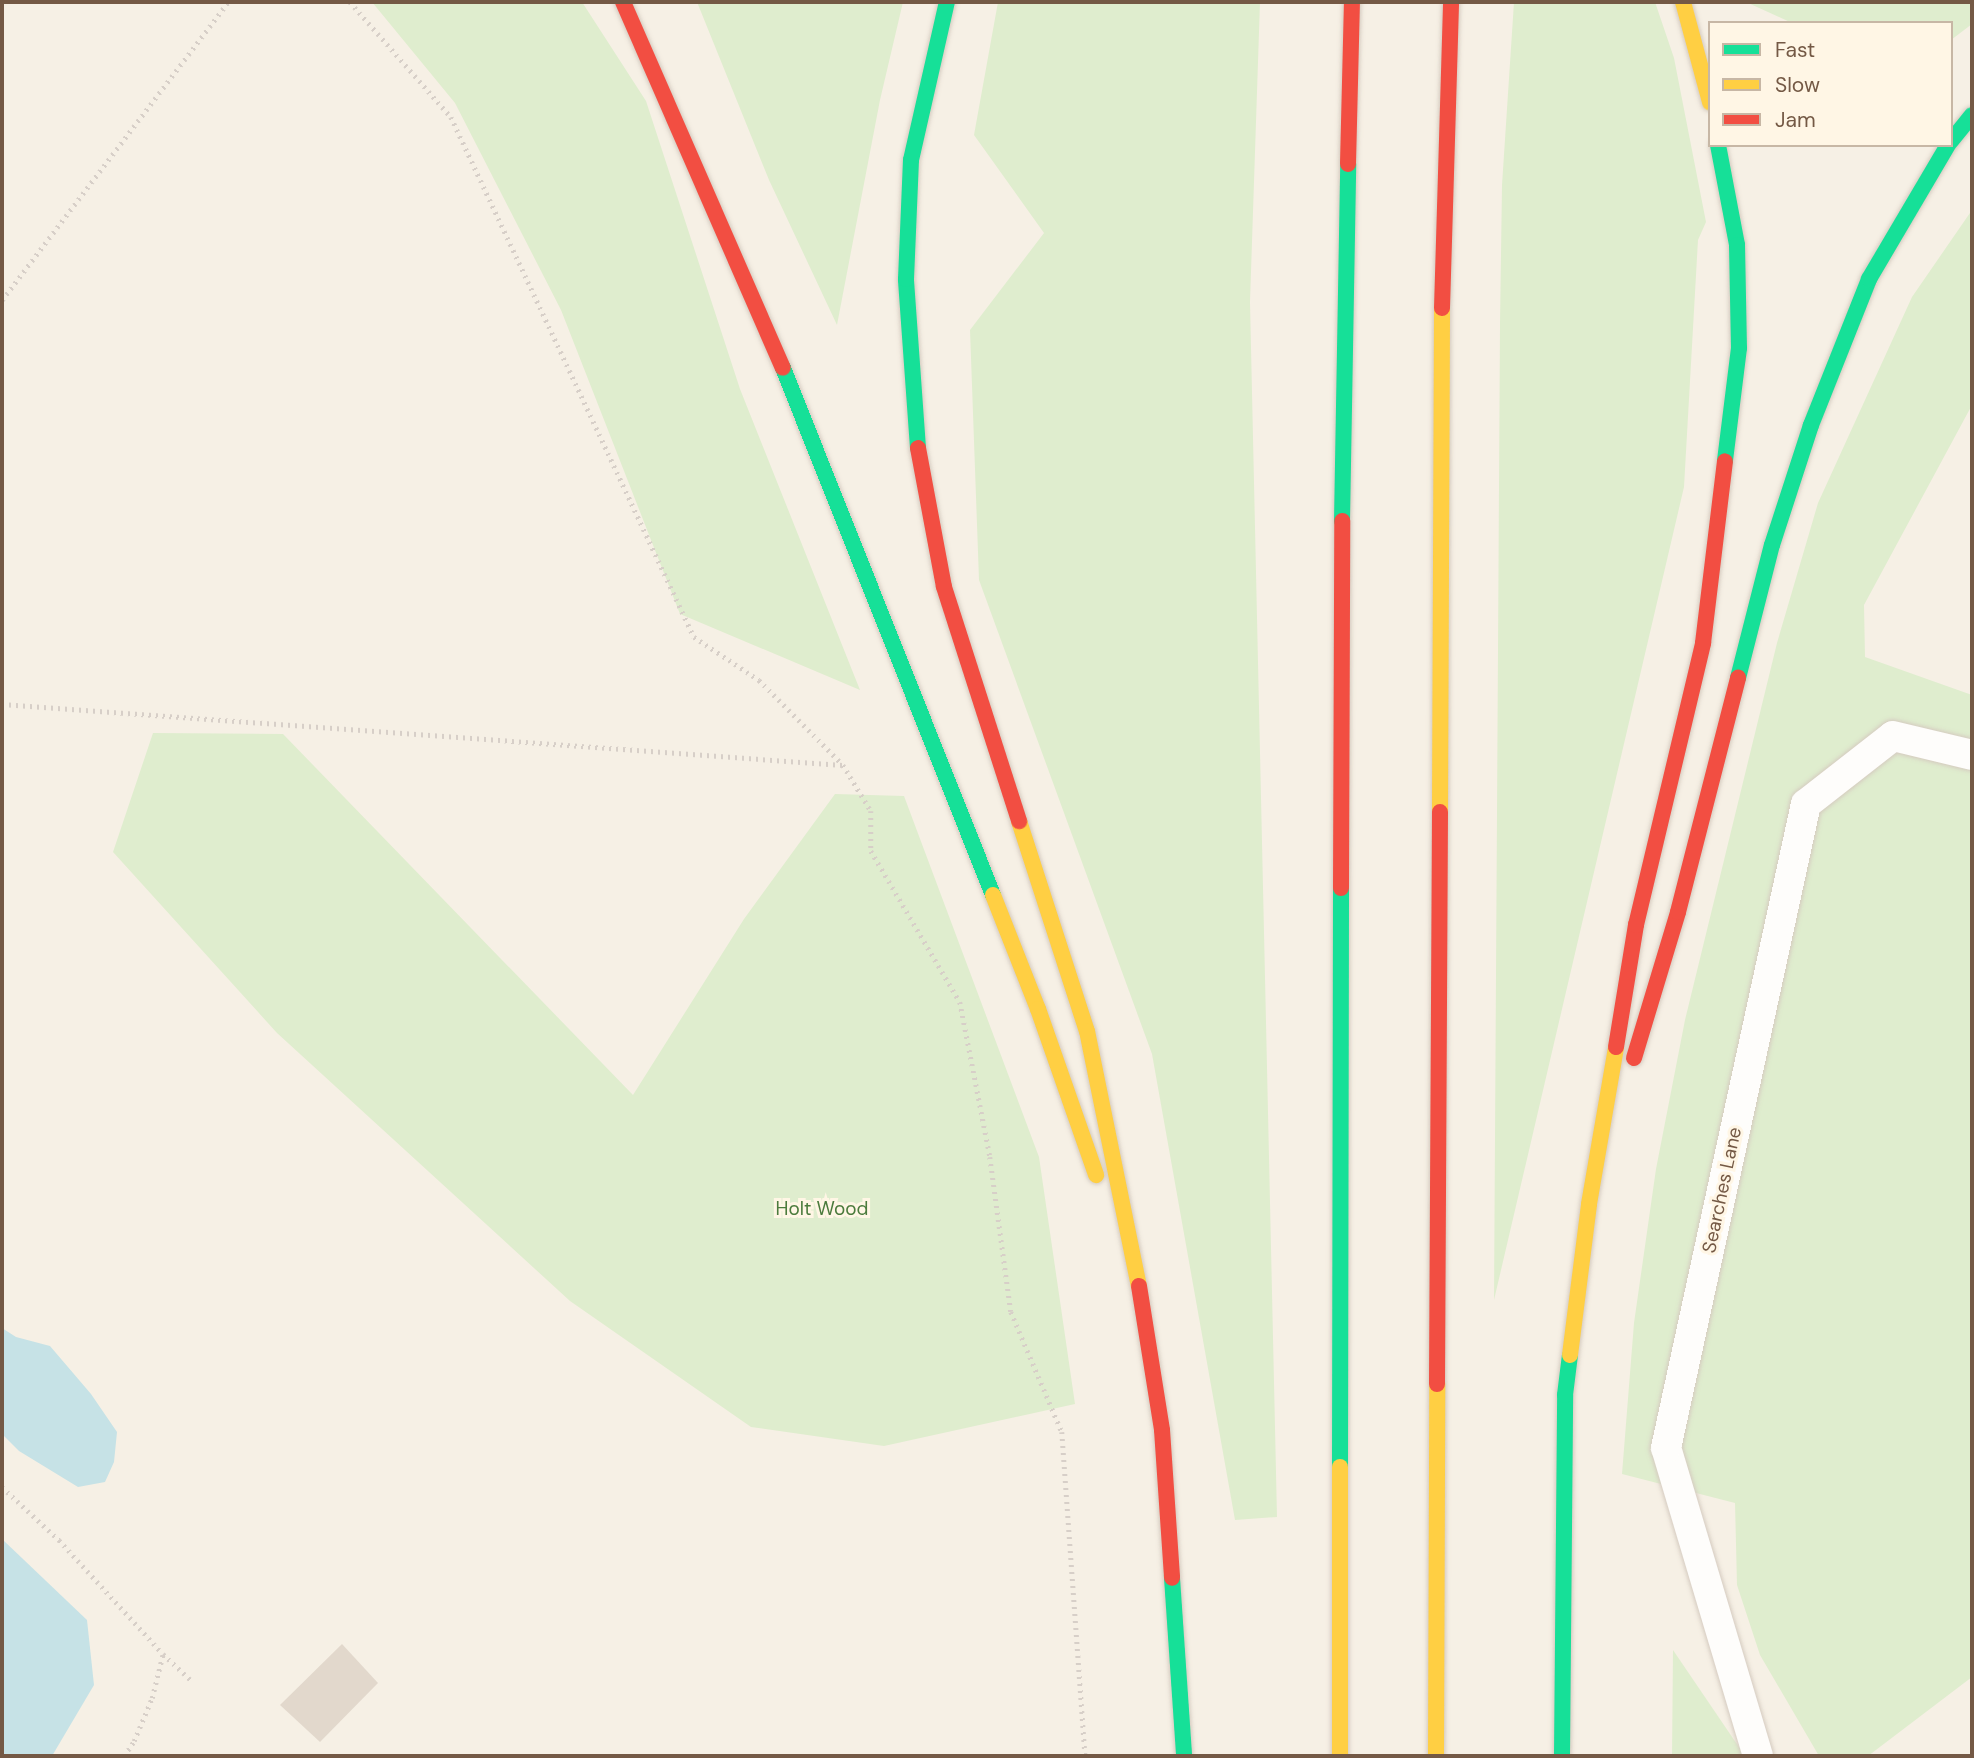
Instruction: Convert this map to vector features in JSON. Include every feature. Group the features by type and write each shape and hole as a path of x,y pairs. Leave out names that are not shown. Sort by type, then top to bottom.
{"highway":[{"path":"623,2 811,433 1038,1009 1145,1315"},
{"path":"947,2 911,160 906,279 916,440 944,587 1087,1031 1145,1315 1162,1430 1184,1756"},
{"path":"1340,1756 1342,409 1352,2"},
{"path":"1436,1756 1441,277 1451,2"},
{"path":"1684,2 1708,94"},
{"path":"1953,139 1972,115"},
{"path":"1562,1756 1565,1395 1589,1204 1636,925 1703,643 1739,348 1737,245 1718,147"},
{"path":"1589,1204 1678,912 1772,545 1811,425 1869,279 1948,147"}],"street":[{"name":"Searches Lane","path":"1758,1756 1666,1448 1806,804 1893,736 1972,755"}],"path":[{"path":"2,300 228,2"},
{"path":"350,2 451,117 694,637 760,680 843,765 871,811 871,851 960,1002 990,1157 1011,1312 1062,1432 1085,1756"},
{"path":"2,704 843,765"},
{"path":"2,1487 59,1540 163,1654 192,1681"},
{"path":"124,1756 134,1741 152,1698 163,1654"}],"green space":[{"path":"372,2 582,2 646,101 740,389 860,690 680,614 561,310 455,103"},
{"path":"697,2 903,2 880,100 837,325 769,180"},
{"path":"998,2 1260,2 1250,302 1277,1517 1235,1520 1152,1054 979,580 970,330 1044,233 974,135"},
{"path":"1514,2 1655,2 1674,58 1706,222 1698,240 1684,487 1494,1300 1502,185"},
{"path":"1746,2 1972,2 1972,24 1953,38 1953,21 1788,21"},
{"path":"1972,210 1972,405 1864,605 1865,657 1972,695 1972,1677 1868,1756 1819,1756 1760,1655 1737,1585 1735,1503 1622,1474 1634,1323 1656,1169 1685,1020 1777,643 1818,503 1912,297"},
{"name":"Holt Wood","path":"153,733 283,734 633,1095 744,919 835,794 904,796 1039,1157 1075,1404 884,1446 751,1427 570,1301 277,1033 113,852"},
{"path":"1673,1650 1745,1756 1672,1756"}],"water":[{"path":"2,1328 16,1337 50,1346 91,1394 117,1432 114,1462 105,1482 78,1487 19,1451 2,1434"},
{"path":"2,1539 87,1620 94,1685 52,1756 2,1756"}],"building":[{"path":"342,1644 378,1683 320,1742 280,1705"}],"traffic: fast":[{"path":"918,448 906,279 911,160 947,2"},
{"path":"1953,139 1972,115"},
{"path":"1718,147 1737,245 1739,348 1725,461"},
{"path":"1738,678 1772,545 1811,425 1869,279 1947,147"},
{"path":"1342,521 1348,164"},
{"path":"783,368 993,895"},
{"path":"1340,1467 1341,888"},
{"path":"1562,1756 1565,1395 1570,1355"},
{"path":"1172,1578 1184,1756"}],"traffic: slow":[{"path":"1683,2 1708,95"},
{"path":"1440,812 1442,308"},
{"path":"1019,821 1087,1031 1139,1286"},
{"path":"993,895 1038,1009 1096,1175"},
{"path":"1570,1355 1589,1204 1616,1047"},
{"path":"1436,1756 1437,1384"},
{"path":"1340,1467 1340,1756"}],"traffic: jam":[{"path":"623,2 783,368"},
{"path":"1348,164 1352,2"},
{"path":"1442,308 1451,2"},
{"path":"918,448 944,587 1019,821"},
{"path":"1616,1047 1636,925 1703,643 1725,461"},
{"path":"1341,888 1342,521"},
{"path":"1634,1058 1678,912 1738,678"},
{"path":"1437,1384 1440,812"},
{"path":"1139,1286 1162,1430 1172,1578"}]}
